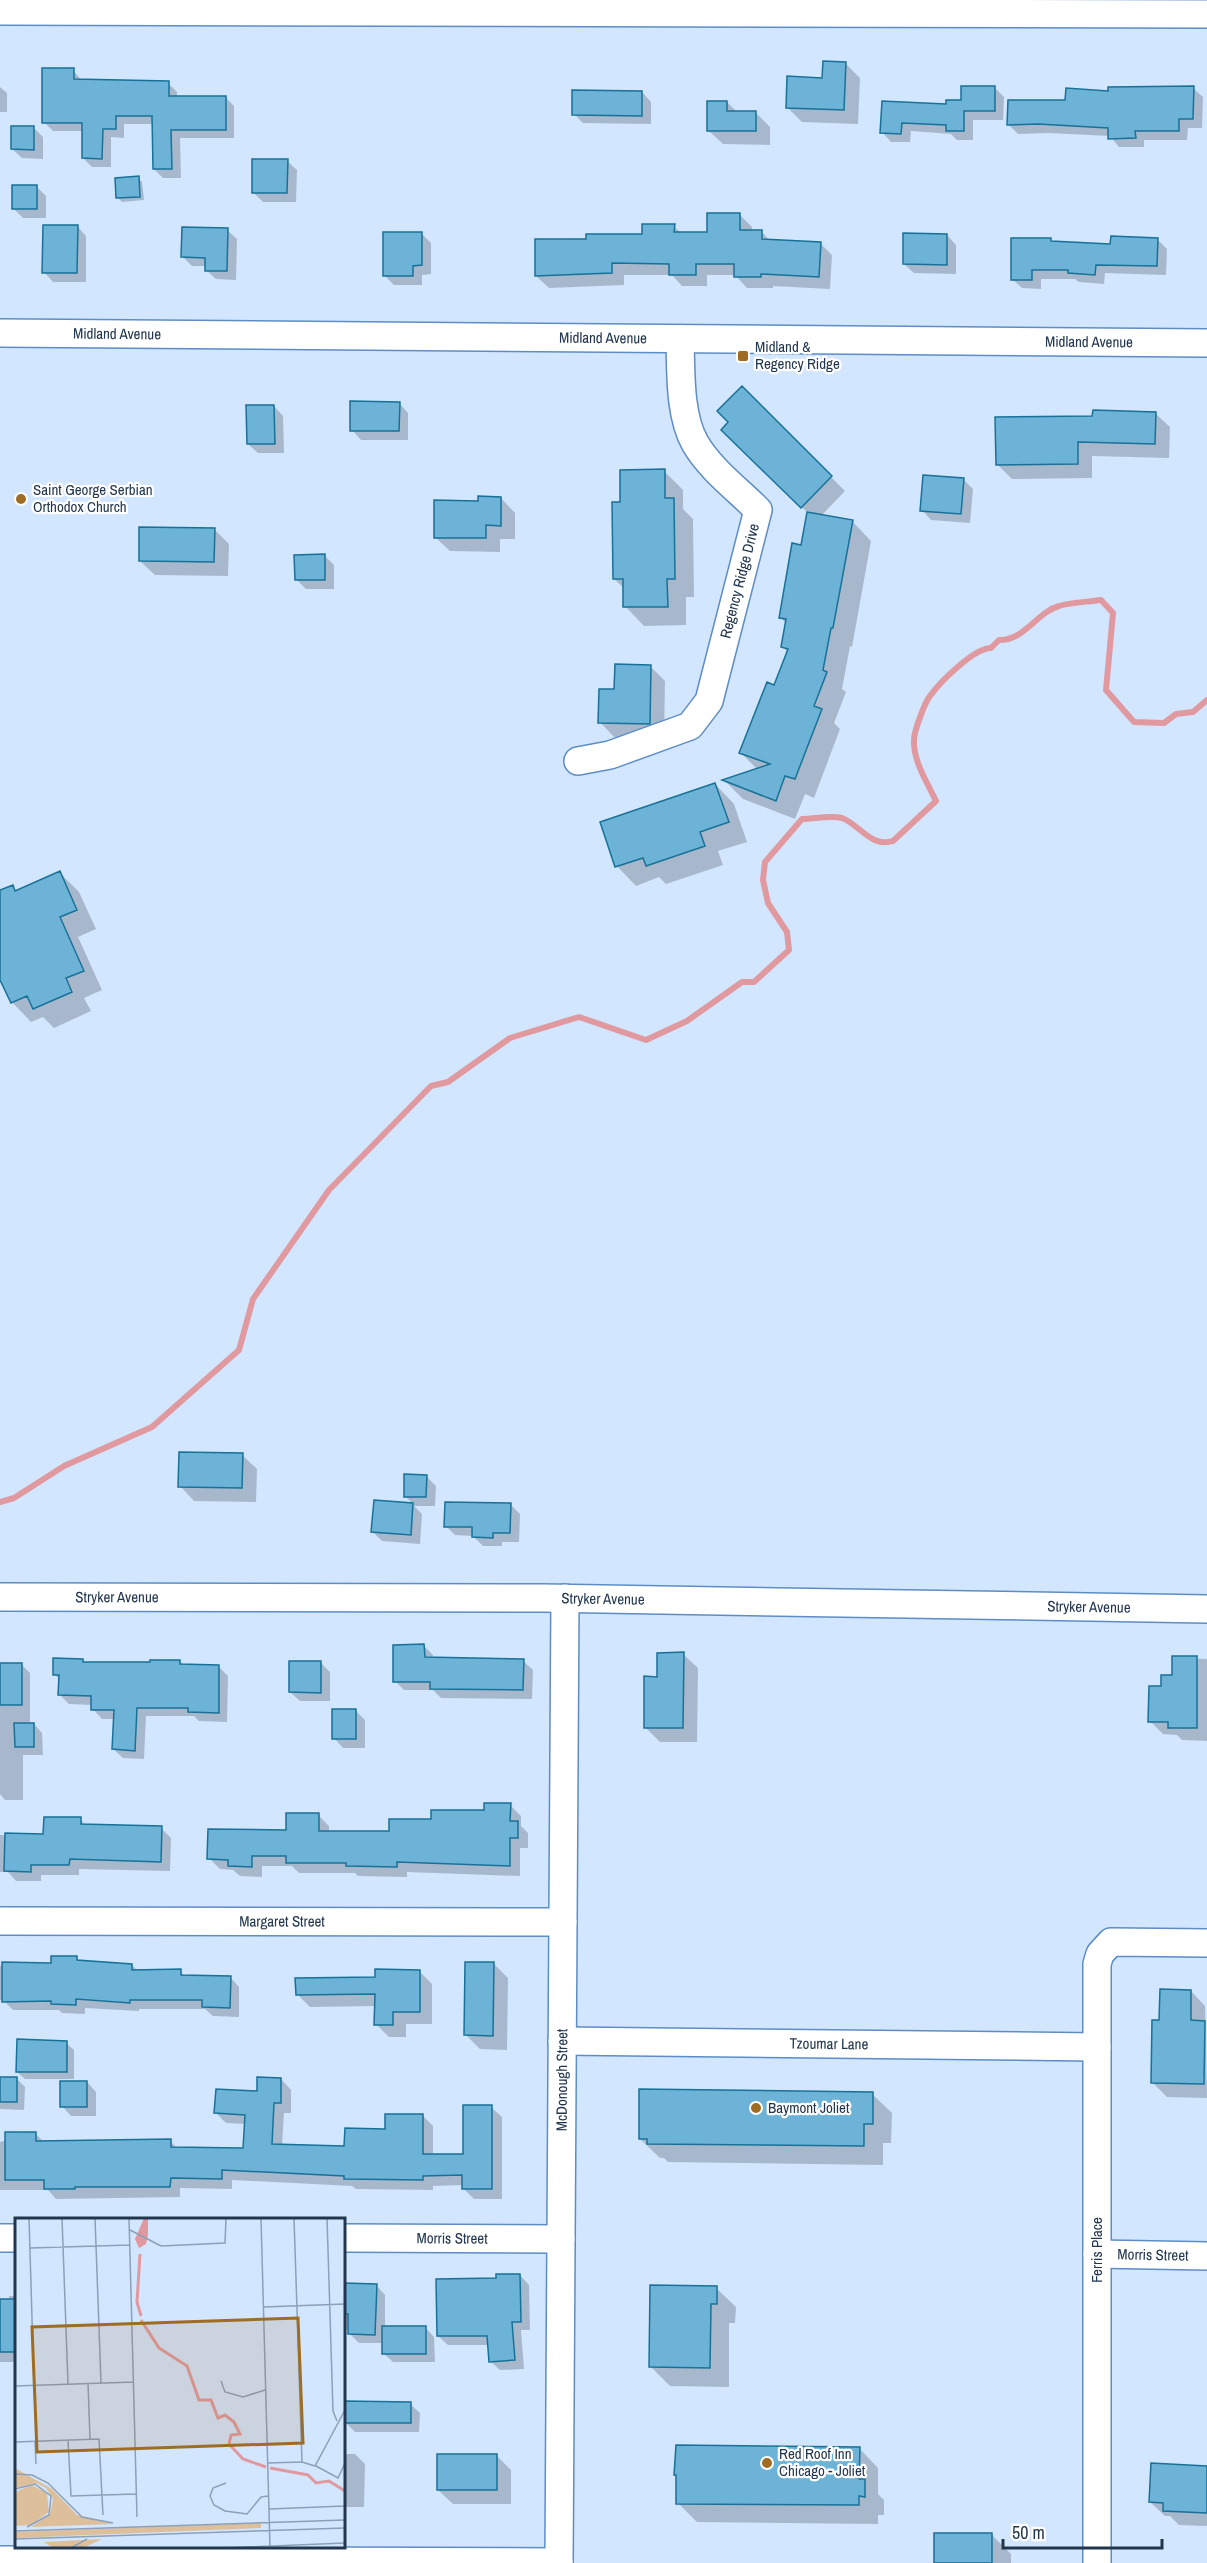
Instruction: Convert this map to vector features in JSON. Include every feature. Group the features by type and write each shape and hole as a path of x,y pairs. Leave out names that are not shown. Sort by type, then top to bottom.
{"street":[{"path":"0,11 1207,14"},
{"name":"Midland Avenue","path":"0,333 1207,343"},
{"name":"Regency Ridge Drive","path":"578,760 610,755 690,726 709,701 748,554 758,510 706,460 693,441 681,395 680,339"},
{"name":"Stryker Avenue","path":"0,1597 565,1598 1207,1609"},
{"name":"McDonough Street","path":"559,2562 565,1598"},
{"name":"Margaret Street","path":"0,1921 563,1922"},
{"name":"Ferris Place","path":"1097,2563 1097,1965 1100,1954 1111,1942 1207,1943"},
{"name":"Tzoumar Lane","path":"562,2041 1097,2046"},
{"name":"Morris Street","path":"345,2238 561,2239"},
{"name":"Morris Street","path":"1097,2254 1207,2256"},
{"path":"0,2560 559,2562"}],"building":[{"path":"823,61 846,62 844,110 786,108 787,76 822,78"},
{"path":"42,68 74,68 74,79 169,81 169,96 226,96 226,130 171,130 172,169 153,169 152,116 116,116 116,129 103,129 102,159 82,158 82,123 42,123"},
{"path":"961,86 995,86 995,111 964,111 964,131 946,131 946,125 902,123 901,134 880,133 882,101 946,104 946,100 961,100"},
{"path":"1194,86 1193,119 1179,119 1179,131 1135,131 1136,138 1108,139 1108,128 1038,124 1007,125 1008,100 1065,100 1066,88 1108,91 1108,87"},
{"path":"572,90 642,91 642,116 572,115"},
{"path":"707,101 727,101 727,111 756,111 756,131 707,131"},
{"path":"11,126 34,126 34,150 11,149"},
{"path":"252,159 288,159 287,193 252,193"},
{"path":"139,176 140,197 116,198 115,178"},
{"path":"12,185 37,185 37,209 12,209"},
{"path":"707,213 740,213 740,230 762,230 762,239 821,242 819,277 761,274 761,277 734,277 734,264 696,264 696,275 669,275 669,264 612,263 612,273 535,276 535,239 586,239 586,234 642,234 642,224 675,224 674,232 707,232"},
{"path":"43,225 78,225 77,273 42,273"},
{"path":"182,227 228,228 227,271 205,271 205,258 181,257"},
{"path":"383,232 422,232 422,265 413,266 413,276 383,276"},
{"path":"903,233 947,234 947,265 903,264"},
{"path":"1111,236 1158,238 1157,266 1096,265 1095,275 1068,273 1068,270 1032,270 1032,280 1011,280 1011,238 1051,238 1051,241 1110,244"},
{"path":"742,386 832,476 801,508 721,430 728,422 717,411"},
{"path":"350,401 400,402 399,431 350,431"},
{"path":"246,405 274,405 275,444 247,444"},
{"path":"1093,410 1156,412 1155,444 1078,442 1078,464 996,465 995,417 1092,416"},
{"path":"665,469 665,498 674,498 675,579 667,579 668,607 623,607 623,579 613,579 612,502 620,502 620,470"},
{"path":"923,475 964,478 961,514 920,511"},
{"path":"478,496 501,497 501,526 486,525 486,538 434,538 434,500 478,501"},
{"path":"807,512 853,520 823,670 827,672 814,706 822,709 795,779 785,776 776,801 722,780 770,764 739,753 767,682 774,685 788,649 781,647 786,619 779,618 792,543 801,545"},
{"path":"139,527 215,528 214,562 139,561"},
{"path":"325,554 325,580 295,580 294,555"},
{"path":"615,664 651,665 650,724 598,723 599,689 614,689"},
{"path":"715,783 729,822 700,832 705,846 646,866 643,858 615,867 600,822"},
{"path":"60,871 77,910 60,917 84,971 66,978 72,992 33,1009 27,996 11,1003 0,980 0,890 13,885 15,891"},
{"path":"179,1452 243,1453 242,1488 178,1487"},
{"path":"404,1474 427,1475 426,1497 404,1497"},
{"path":"374,1500 413,1503 411,1535 371,1532"},
{"path":"445,1502 511,1503 510,1533 493,1533 493,1538 472,1537 472,1527 444,1527"},
{"path":"424,1644 425,1657 524,1659 523,1690 430,1689 430,1682 393,1682 393,1645"},
{"path":"684,1652 683,1728 644,1728 644,1676 657,1677 657,1653"},
{"path":"1172,1656 1197,1656 1197,1728 1168,1728 1168,1722 1148,1722 1149,1686 1161,1686 1161,1675 1172,1675"},
{"path":"53,1658 83,1659 83,1662 180,1660 180,1664 219,1665 219,1713 188,1712 188,1708 137,1708 135,1751 112,1749 114,1710 91,1710 91,1696 58,1695 59,1675 53,1675"},
{"path":"289,1661 321,1661 321,1693 289,1692"},
{"path":"0,1663 22,1663 22,1705 0,1705"},
{"path":"332,1709 356,1709 356,1739 332,1739"},
{"path":"14,1723 34,1723 34,1747 15,1747"},
{"path":"484,1803 511,1803 510,1821 518,1821 518,1838 510,1838 510,1866 397,1862 397,1867 346,1866 346,1863 286,1863 286,1856 252,1856 252,1867 228,1866 228,1860 207,1859 208,1829 286,1830 286,1813 319,1813 319,1831 389,1831 389,1819 431,1819 431,1810 484,1810"},
{"path":"44,1817 81,1817 81,1824 162,1826 161,1862 70,1859 69,1865 31,1865 31,1872 4,1871 5,1833 43,1834"},
{"path":"51,1956 77,1956 77,1960 132,1964 132,1970 181,1969 181,1975 231,1976 230,2008 202,2007 202,2000 130,2000 130,2003 76,1999 76,2005 51,2004 51,2001 2,2002 2,1962 51,1963"},
{"path":"465,1962 494,1962 493,2036 464,2035"},
{"path":"375,1969 420,1970 420,2012 393,2012 393,2025 374,2025 375,1994 296,1995 295,1978 375,1977"},
{"path":"1160,1989 1191,1990 1191,2020 1205,2021 1204,2084 1151,2083 1152,2020 1159,2020"},
{"path":"17,2039 67,2041 67,2072 16,2072"},
{"path":"0,2077 17,2077 17,2102 0,2102"},
{"path":"257,2077 281,2078 281,2103 274,2103 272,2144 344,2146 345,2128 385,2129 385,2114 423,2114 423,2154 463,2154 463,2105 492,2105 492,2189 462,2189 462,2175 423,2176 423,2180 344,2179 344,2176 222,2170 222,2179 171,2178 170,2187 44,2189 44,2180 5,2180 5,2132 36,2132 36,2141 171,2139 171,2147 243,2148 245,2115 214,2113 216,2089 257,2091"},
{"path":"60,2081 87,2081 87,2107 60,2107"},
{"name":"Baymont Joliet","path":"639,2089 873,2092 873,2124 864,2124 864,2146 647,2144 647,2139 639,2139"},
{"path":"496,2274 520,2274 521,2322 512,2322 515,2360 489,2362 487,2336 437,2336 436,2279 496,2278"},
{"path":"345,2283 377,2284 375,2335 348,2334 348,2314 345,2314"},
{"path":"650,2285 717,2286 717,2304 711,2304 710,2368 649,2367"},
{"path":"0,2299 15,2299 15,2352 0,2352"},
{"path":"382,2326 426,2326 426,2354 382,2354"},
{"path":"345,2401 411,2402 411,2423 345,2423"},
{"name":"Red Roof Inn Chicago - Joliet","path":"676,2445 860,2447 859,2479 865,2479 865,2497 859,2496 859,2505 676,2504 676,2475 674,2475"},
{"path":"437,2454 497,2454 497,2490 437,2490"},
{"path":"1151,2463 1207,2466 1207,2513 1163,2511 1163,2503 1149,2502"},
{"path":"934,2533 992,2533 992,2563 934,2563"}],"waterway":[{"path":"0,1502 14,1498 64,1466 152,1427 239,1350 253,1299 329,1190 431,1086 448,1082 510,1038 579,1017 646,1040 687,1021 742,982 754,982 789,950 787,932 768,903 763,880 765,862 802,819 838,817 848,821 872,839 893,841 936,801 916,756 914,748 916,730 930,696 967,659 984,649 991,648 999,640 1016,636 1051,609 1101,600 1113,613 1106,690 1134,722 1164,723 1176,714 1193,712 1207,700"}],"place":[{"name":"Midland & Regency Ridge","path":"743,356"},
{"name":"Saint George Serbian Orthodox Church","path":"21,499"},
{"name":"Baymont Joliet","path":"756,2108"},
{"name":"Red Roof Inn Chicago - Joliet","path":"767,2463"}]}
